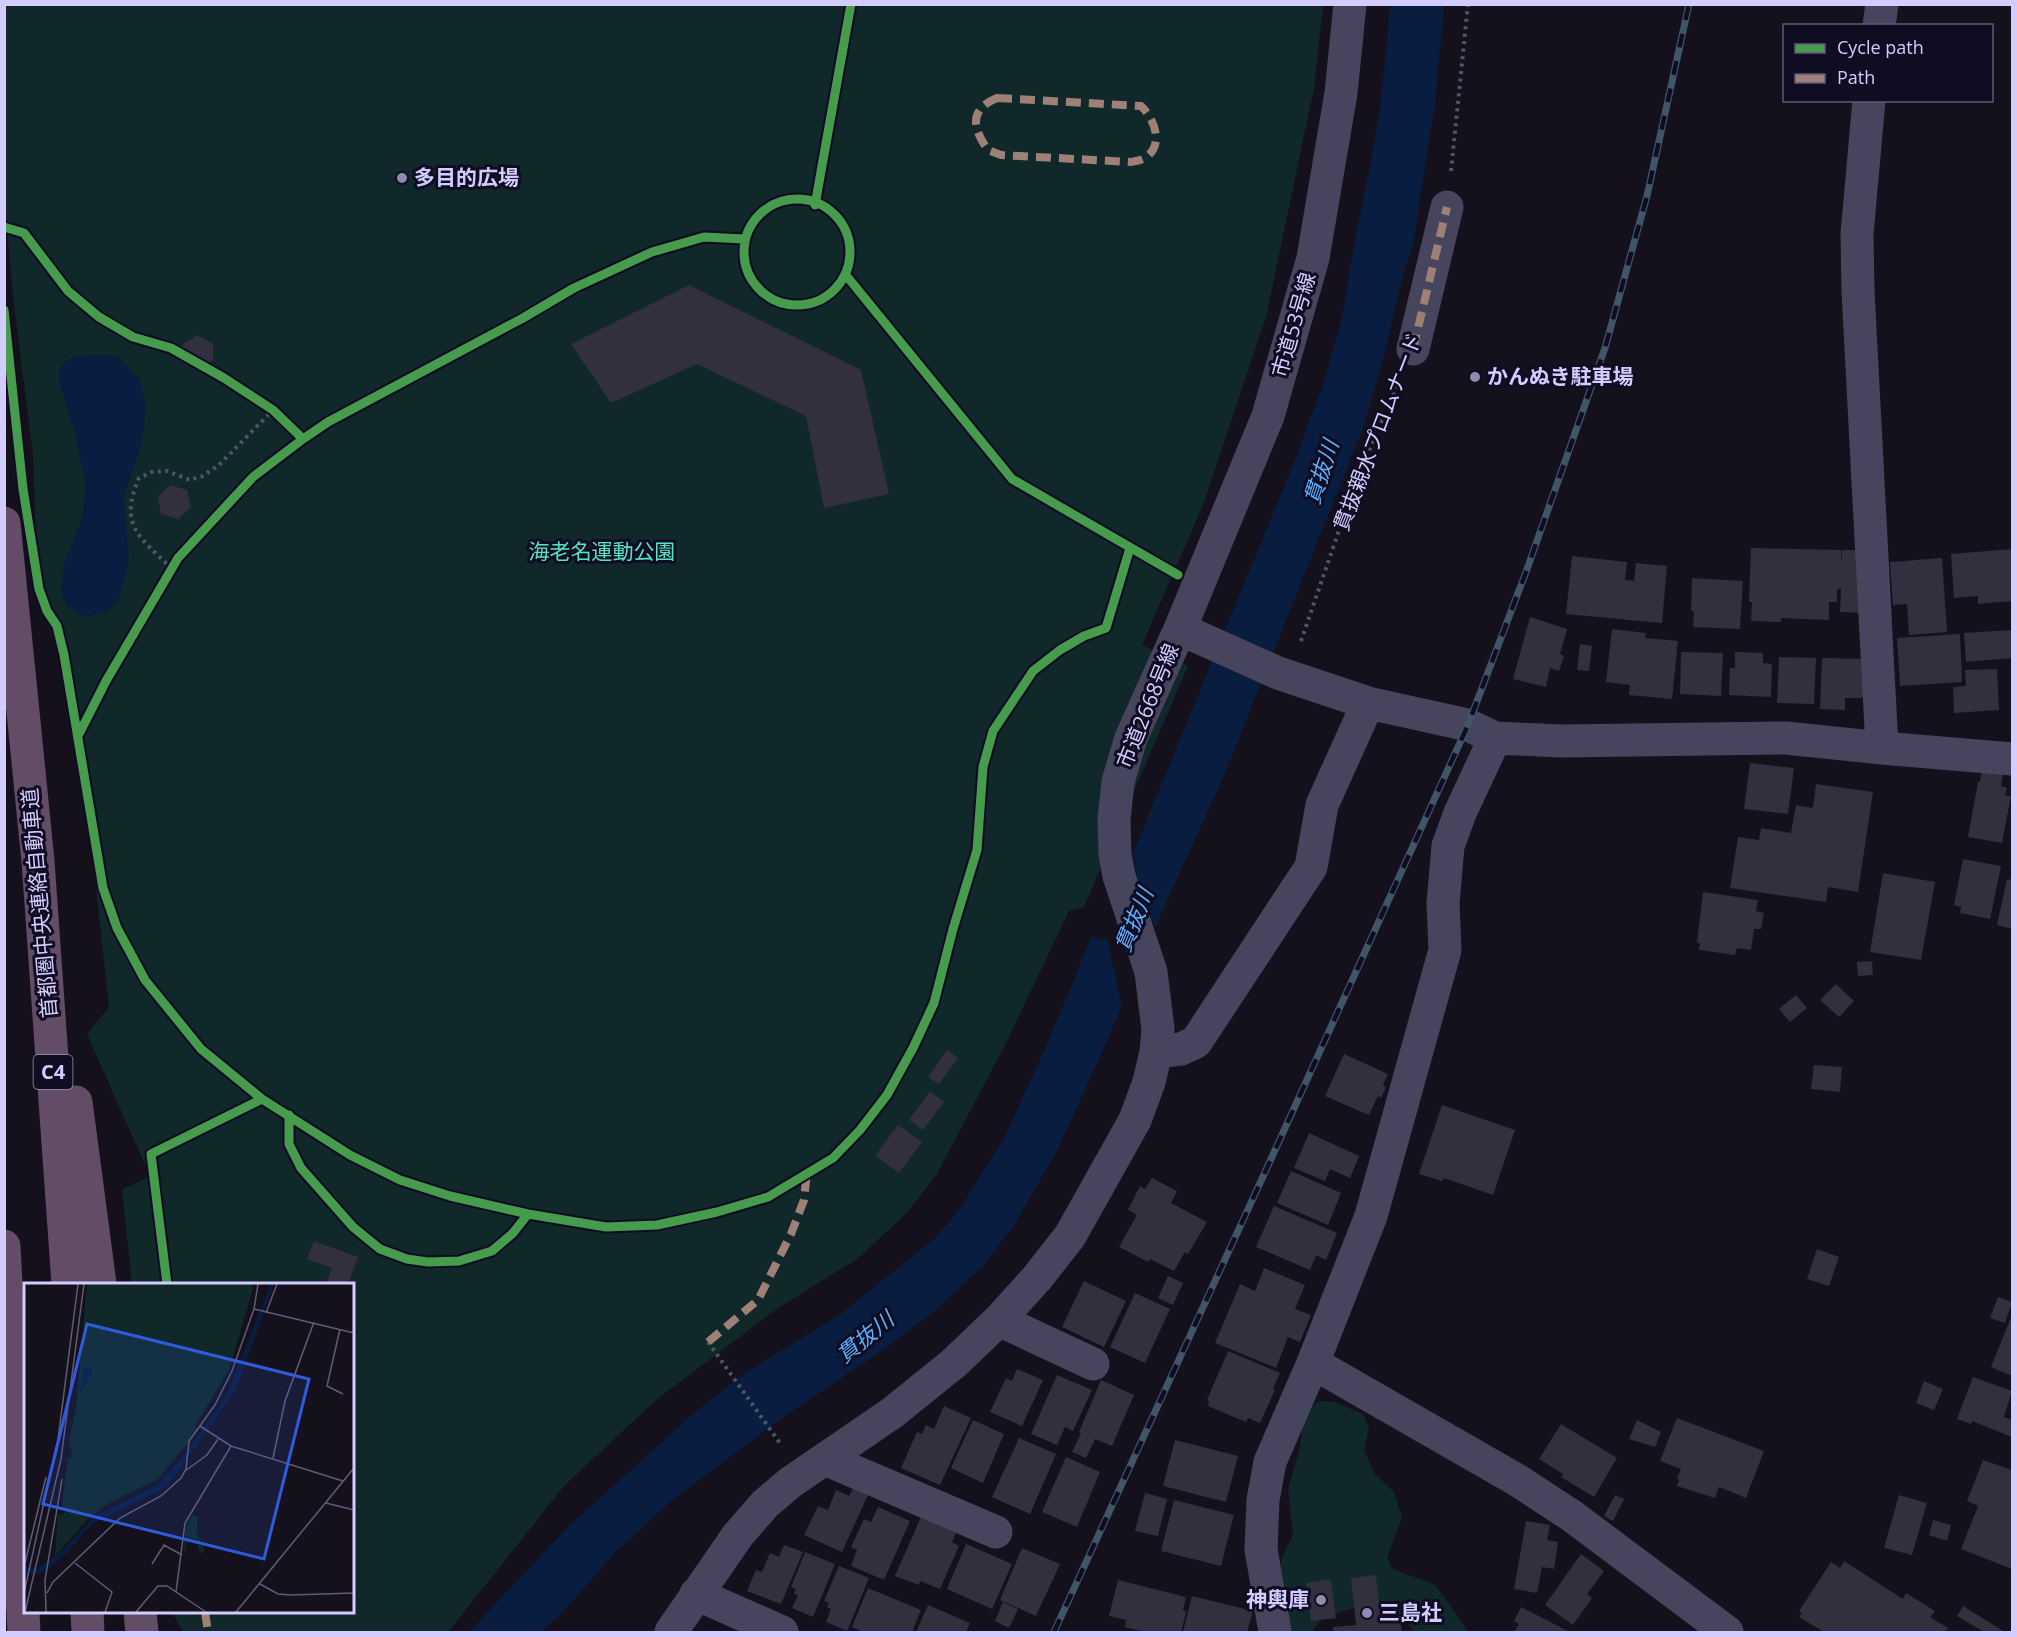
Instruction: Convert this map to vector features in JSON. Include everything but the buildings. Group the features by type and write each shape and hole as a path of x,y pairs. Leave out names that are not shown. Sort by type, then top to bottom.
{"highway":[{"name":"首都圏中央連絡自動車道","path":"4,523 38,861 68,1283"},
{"path":"38,861 75,1092 100,1283"},
{"path":"4,1246 24,1632"},
{"path":"87,1613 88,1632"},
{"path":"140,1613 142,1632"}],"street":[{"name":"市道53号線","path":"1194,636 1268,416 1312,258 1341,93 1350,4"},
{"path":"1879,24 1882,4"},
{"path":"1869,102 1857,234 1882,748"},
{"name":"貫抜親水プロムナード","path":"1413,349 1448,207"},
{"path":"1194,636 1284,674 1368,703 1468,725 1495,738 1561,741 1786,738 2013,759"},
{"name":"市道2668号線","path":"671,1632 738,1535 765,1504 791,1482 892,1413 954,1363 999,1320 1070,1236 1135,1120 1149,1082 1156,1052 1158,1029 1151,972 1119,876 1115,854 1114,819 1118,782 1131,738 1194,636"},
{"path":"1156,1052 1181,1049 1196,1042 1311,867 1322,805 1368,703"},
{"path":"1275,1632 1261,1549 1263,1500 1270,1462 1313,1363 1371,1216 1445,950 1443,903 1448,846 1460,813 1495,738"},
{"path":"999,1320 1094,1364"},
{"path":"1313,1363 1517,1480 1572,1516 1728,1632"},
{"path":"825,1458 996,1532"},
{"path":"696,1594 782,1632"}],"path":[{"path":"1448,207 1468,4"},
{"path":"172,569 136,533 130,505 139,478 152,472 166,471 189,480 203,476 219,465 273,410"},
{"path":"708,1342 779,1443"}],"green space":[{"name":"海老名運動公園","path":"4,5 1323,5 1314,88 1266,317 1203,505 1142,645 1188,666 1084,907 1069,911 1006,1043 937,1174 906,1214 857,1259 778,1308 656,1400 564,1486 448,1632 183,1632 173,1613 354,1613 354,1283 132,1283 122,1190 150,1176 87,1034 109,1007 80,739 60,630 42,602 34,571 36,543 33,455 13,296 5,204"},
{"path":"1318,1401 1334,1402 1363,1414 1369,1428 1364,1450 1374,1473 1394,1492 1402,1517 1387,1558 1393,1569 1435,1585 1468,1632 1414,1632 1402,1616 1379,1607 1353,1608 1321,1619 1312,1632 1284,1632 1280,1605 1281,1560 1293,1535 1288,1489 1300,1448 1303,1417"}],"water":[{"name":"貫抜川","path":"1390,5 1444,5 1435,102 1413,245 1404,271 1383,360 1363,428 1224,776 1056,1153 1012,1228 984,1265 938,1308 886,1348 789,1413 671,1501 615,1553 559,1616 541,1632 469,1632 569,1526 696,1411 745,1373 841,1314 936,1237 959,1210 1003,1140 1046,1047 1092,936 1104,941 1136,846 1293,465 1324,382 1342,317 1372,156 1381,103"},
{"path":"93,355 118,357 130,368 139,379 146,406 142,443 124,496 129,562 118,601 108,611 91,616 78,615 66,605 61,591 65,560 83,511 86,484 74,430 58,377 62,365 66,362 76,357"}],"pier":[{"path":"1132,850 1139,884 1157,932 1123,1012 1105,929"}],"railway":[{"path":"1054,1632 1468,725 1526,572 1605,348 1647,196 1689,4"}],"marked path":[{"path":"997,98 1141,106 1153,124 1155,146 1145,158 1131,162 1001,155 988,150 979,135 976,121 981,108 997,98"},
{"path":"1413,349 1447,207"},
{"path":"708,1342 758,1300 791,1234 804,1200 807,1172"},
{"path":"205,1613 208,1632"}],"cycle path":[{"path":"815,205 851,4"},
{"path":"797,199 817,203 834,215 846,232 850,252 846,272 834,289 817,301 797,305 777,301 760,289 748,272 744,252 748,232 760,215 777,203 797,199"},
{"path":"4,227 24,233 68,291 99,317 133,337 171,348 224,378 273,410 303,439"},
{"path":"79,734 106,681 178,558 253,477 303,439 328,422 523,318 574,288 652,252 704,237 744,239"},
{"path":"845,274 1012,479 1178,575"},
{"path":"4,310 23,489 39,589 47,611 57,626 64,655 103,888 117,928 145,980 201,1049 262,1099 350,1155 400,1180 450,1196 528,1214 606,1227 657,1225 717,1212 768,1197 833,1158 860,1130 887,1095 934,1003 977,850 983,767 993,731 1033,671 1060,650 1084,636 1106,628 1130,548"},
{"path":"167,1283 151,1154 262,1099"},
{"path":"289,1115 289,1144 301,1168 353,1227 380,1249 407,1259 428,1262 459,1261 492,1251 513,1233 528,1214"}],"place":[{"name":"多目的広場","path":"402,178"},
{"name":"かんぬき駐車場","path":"1475,377"},
{"name":"神輿庫","path":"1321,1600"},
{"name":"三島社","path":"1367,1613"}]}
